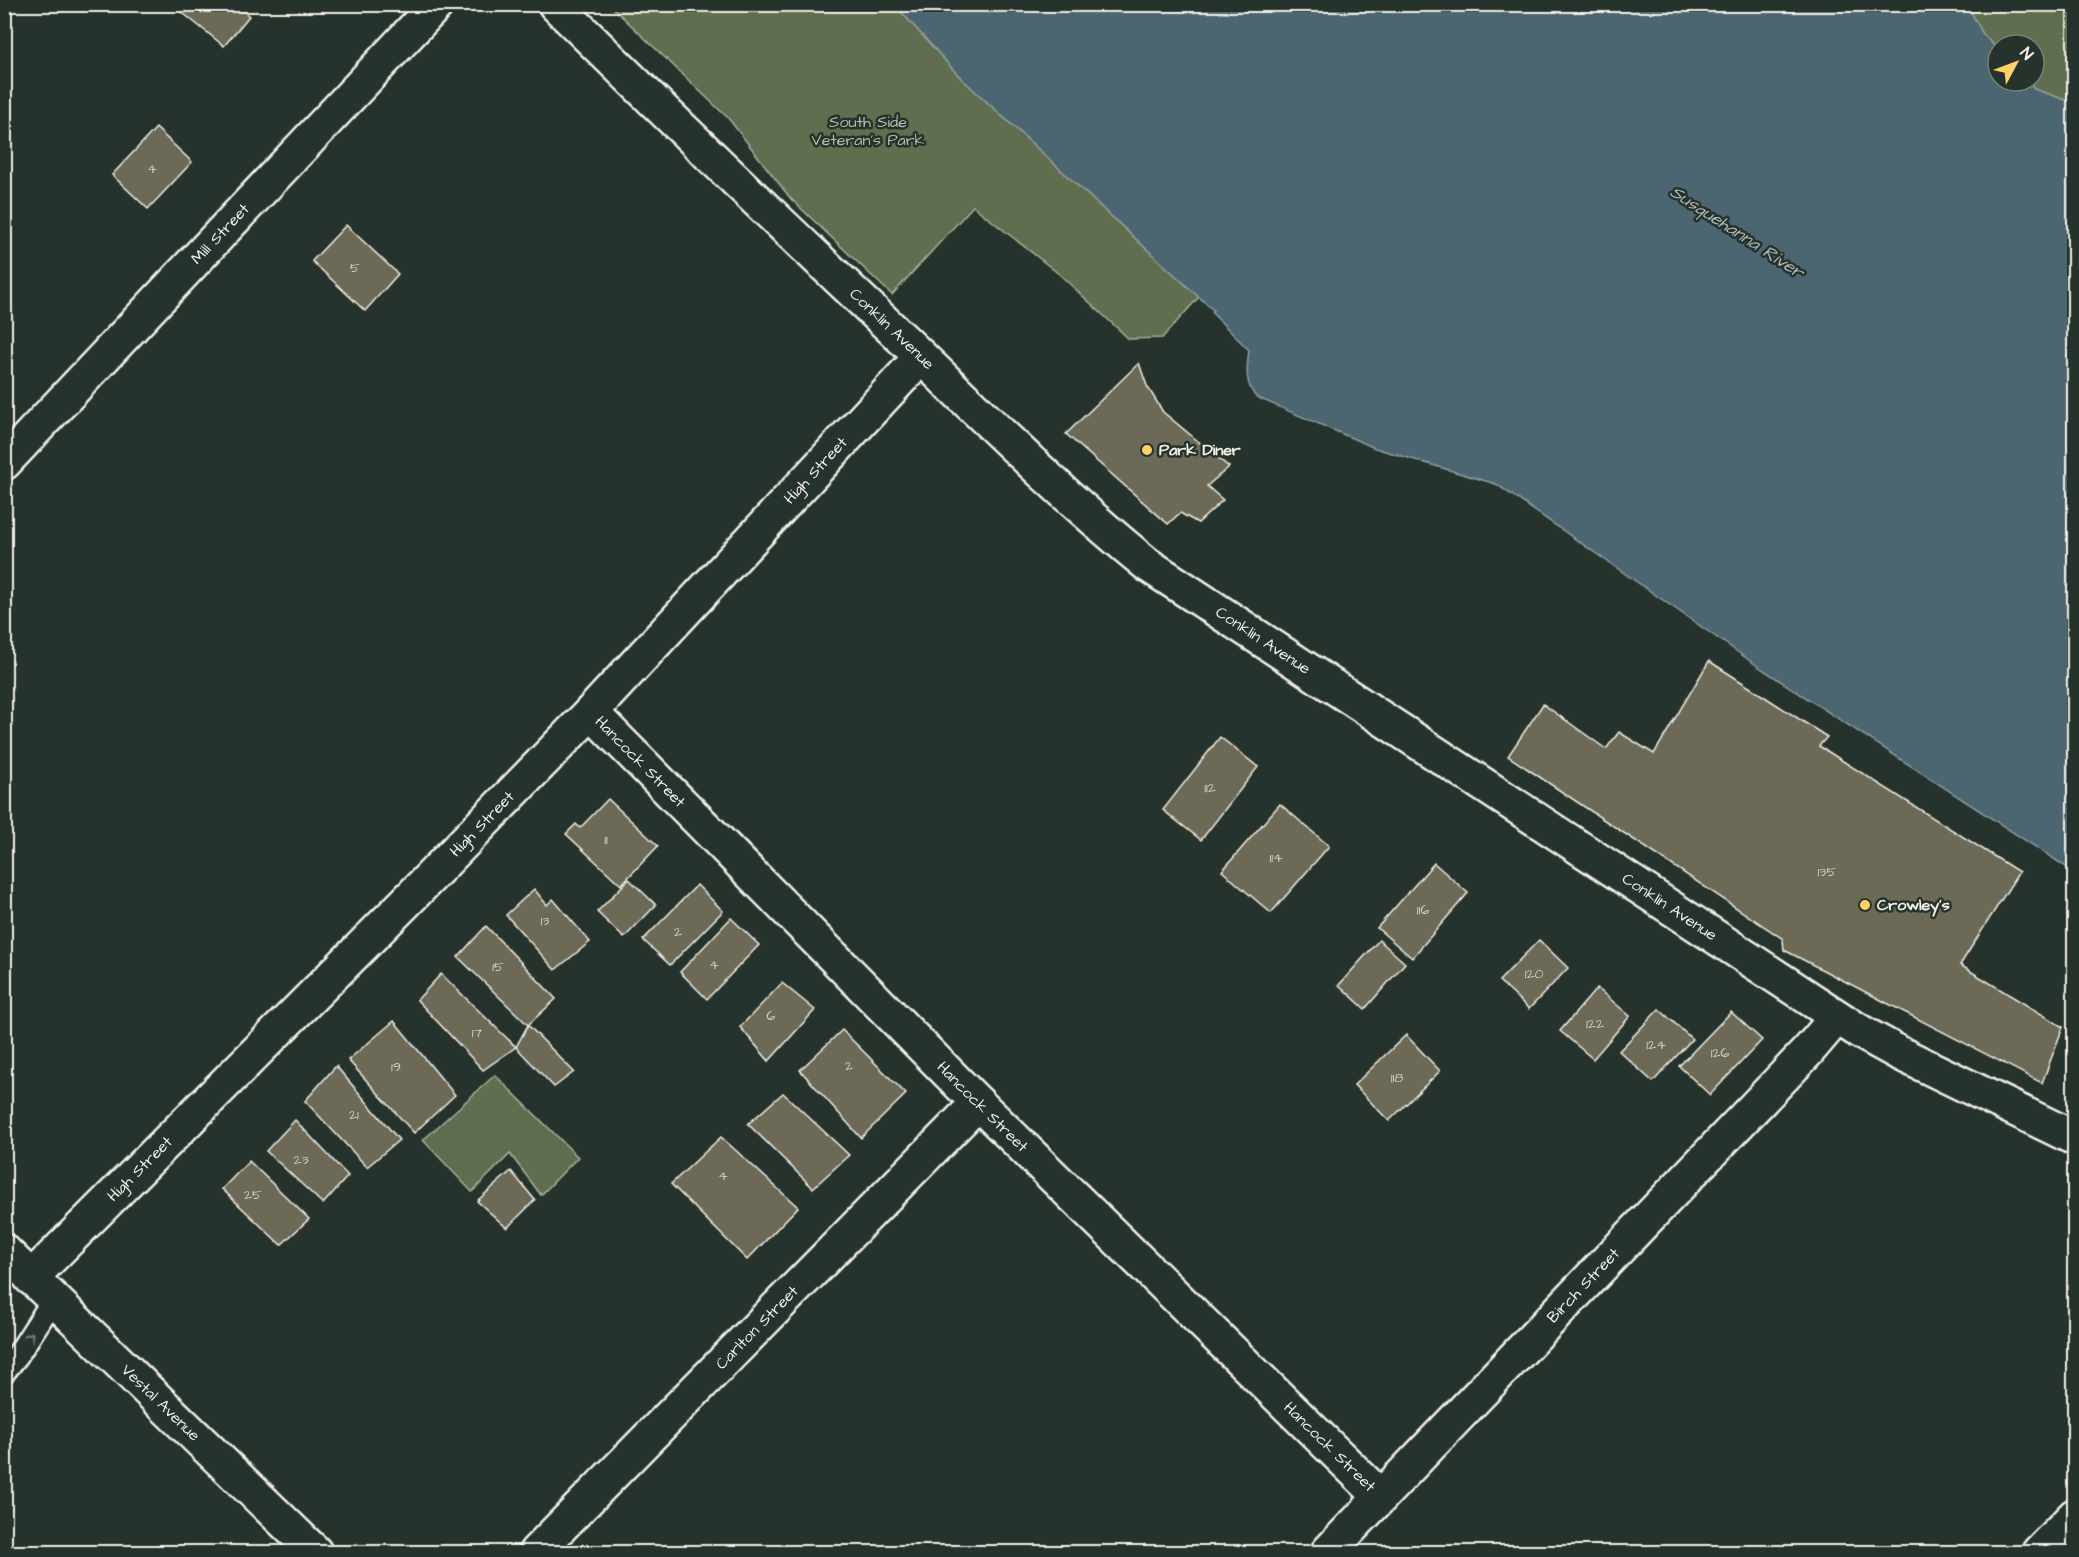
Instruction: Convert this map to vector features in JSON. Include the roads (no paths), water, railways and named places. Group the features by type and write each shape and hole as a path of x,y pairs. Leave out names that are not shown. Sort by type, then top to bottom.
{"street":[{"name":"Mill Street","path":"4,463 437,4"},
{"name":"Conklin Avenue","path":"555,4 670,118 921,357 1069,496 1148,565 1837,1017 1899,1053 2074,1138"},
{"name":"High Street","path":"42,1289 64,1247 591,712 921,357"},
{"name":"Hancock Street","path":"591,712 978,1103 1381,1497"},
{"name":"Birch Street","path":"1328,1552 1808,1051 1837,1017"},
{"name":"Carlton Street","path":"536,1552 978,1103"},
{"name":"Vestal Avenue","path":"4,1251 315,1552"},
{"path":"2039,1552 2074,1516"}],"lane":[{"path":"4,1372 17,1356 42,1289"}],"water":[{"name":"Susquehanna River","path":"895,5 1967,5 1986,37 1986,93 2045,93 2074,103 2074,872 1762,669 1496,484 1375,448 1256,397 1248,380 1249,350 1212,313 1213,310 961,78"}],"place":[{"name":"Park Diner","path":"1147,450"},
{"name":"Crowley's","path":"1865,905"}],"park label":[{"name":"South Side Veteran's Park","path":"868,131"}]}
